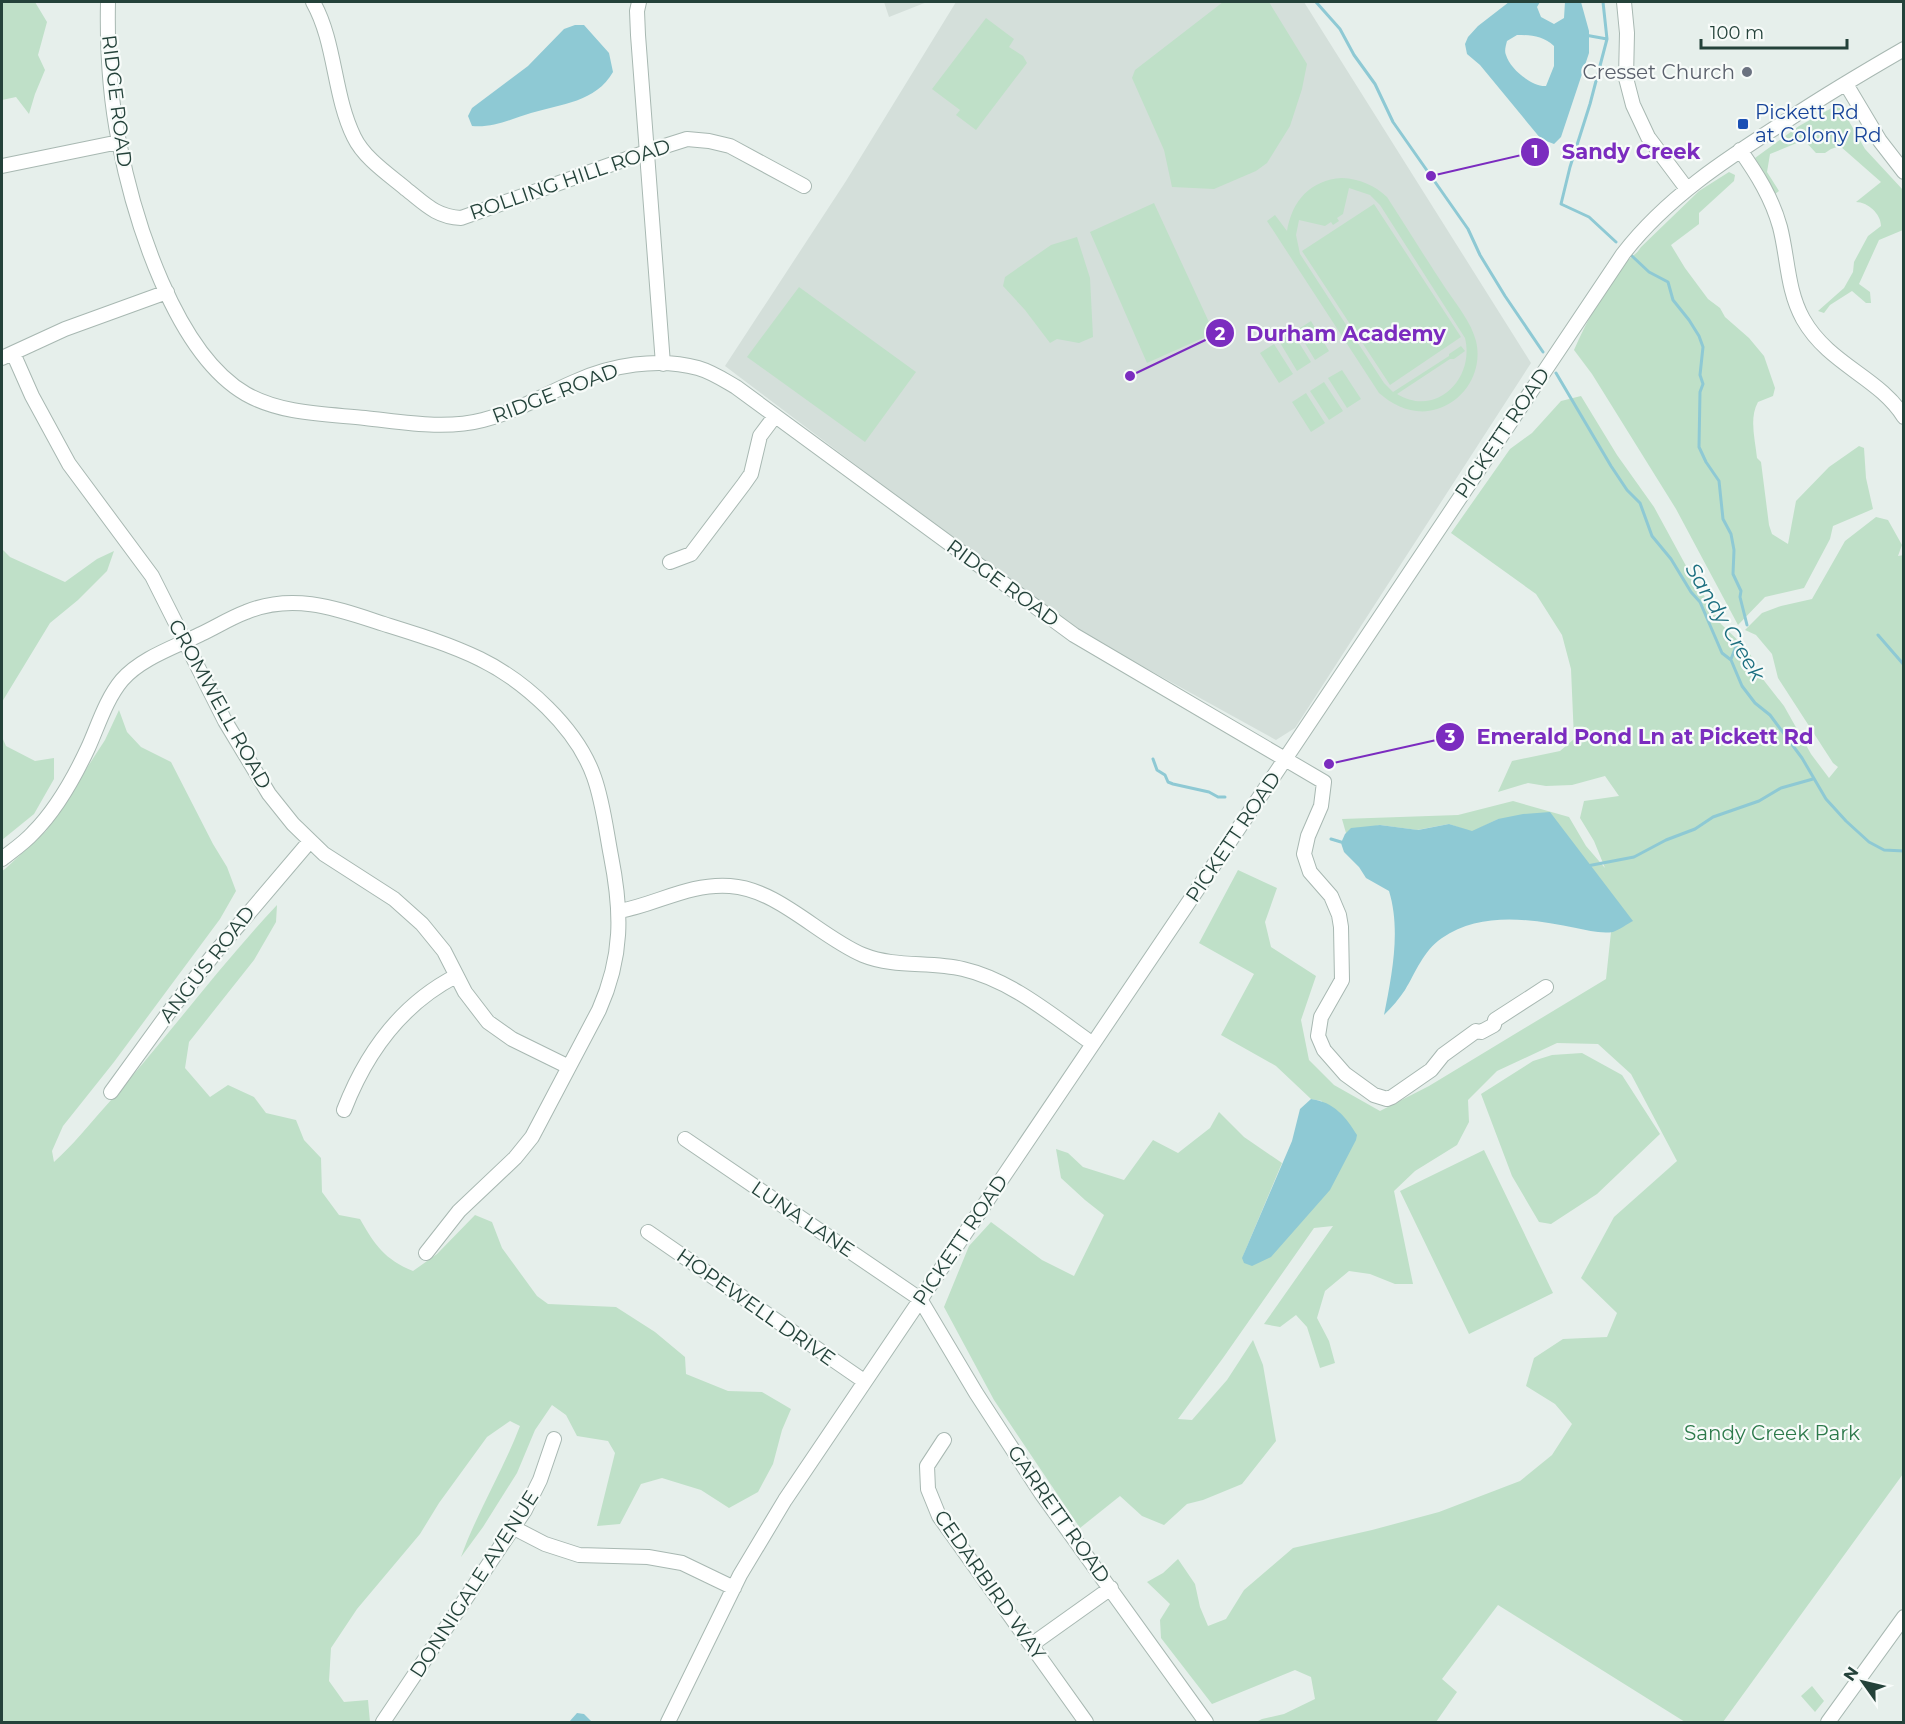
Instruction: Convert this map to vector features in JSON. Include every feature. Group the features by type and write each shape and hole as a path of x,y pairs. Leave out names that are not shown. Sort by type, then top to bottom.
{"street":[{"name":"RIDGE ROAD","path":"108,2 110,67 119,142 138,216 167,292 190,335 208,362 239,389 275,406 303,411 402,422 470,423 519,408 576,381 608,369 663,364 690,366 711,373 736,387 1067,630 1324,782 1321,806 1308,836 1304,854 1310,872 1331,896 1339,915 1342,980 1321,1017 1318,1036 1324,1050 1345,1074 1374,1095 1387,1099 1392,1097 1431,1070 1443,1055 1476,1031 1481,1032 1494,1026 1495,1020 1545,987"},
{"name":"ROLLING HILL ROAD","path":"313,2 327,37 346,117 354,139 370,159 433,211 449,217 461,218 687,139 717,142 739,150 804,186"},
{"path":"639,2 637,11 646,152 663,364"},
{"path":"1624,2 1627,33 1626,78 1633,105 1648,137 1687,189"},
{"name":"PICKETT ROAD","path":"668,1722 734,1588 784,1500 1286,759 1623,254 1662,210 1740,150 1904,49"},
{"path":"1846,84 1880,141 1904,172"},
{"path":"2,166 119,142"},
{"path":"1740,150 1757,174 1774,206 1784,246 1791,291 1804,321 1826,349 1891,400 1904,417"},
{"path":"7,356 65,329 167,292"},
{"name":"CROMWELL ROAD","path":"7,356 69,464 152,576 225,721 258,777 293,824 324,854 409,911 437,940 456,976 488,1022 512,1039 569,1067"},
{"path":"670,562 691,554 744,484 751,474 760,436 775,416"},
{"path":"2,859 33,833 60,798 82,761 121,682 133,670 184,641 247,611 271,604 291,602 328,608 441,643 493,666 547,708 581,749 595,778 613,863 620,911 616,961 609,987 592,1024 541,1121 523,1149 459,1211 426,1254"},
{"name":"ANGUS ROAD","path":"111,1092 214,954 310,841"},
{"path":"620,911 695,889 724,886 744,888 780,905 841,943 867,956 896,963 955,968 992,979 1028,1000 1093,1044"},
{"path":"344,1110 359,1075 393,1025 422,996 456,976"},
{"name":"LUNA LANE","path":"685,1138 920,1299"},
{"name":"HOPEWELL DRIVE","path":"648,1232 864,1381"},
{"name":"GARRETT ROAD","path":"920,1299 987,1410 1041,1493 1206,1722"},
{"name":"DONNIGALE AVENUE","path":"383,1722 514,1528 534,1494 554,1439"},
{"name":"CEDARBIRD WAY","path":"944,1440 927,1466 928,1489 939,1516 1086,1722"},
{"path":"514,1528 545,1544 579,1555 648,1557 682,1563 734,1588"},
{"path":"1031,1646 1111,1588"},
{"path":"1828,1722 1904,1617"}],"shaded area":[{"path":"884,2 927,2 889,17"},
{"path":"956,2 1304,2 1531,363 1295,728 1276,740 1093,639 1004,577 725,366 846,181"}],"green space":[{"path":"2,2 35,2 47,22 38,55 45,70 29,114 16,97 2,100"},
{"path":"1223,2 1269,2 1307,64 1302,89 1290,126 1267,163 1256,171 1214,189 1172,187 1164,150 1132,78 1135,70"},
{"path":"986,18 1014,39 1009,47 1023,56 1027,63 976,130 956,115 960,110 932,89"},
{"path":"1839,104 1865,149 1903,190 1903,230 1879,240 1859,284 1870,292 1871,303 1866,303 1852,291 1830,305 1824,313 1818,311 1844,288 1853,272 1854,262 1868,236 1881,226 1879,217 1873,210 1865,204 1856,202 1881,182 1840,146 1825,153 1816,153 1804,140 1770,154 1767,172 1779,191 1775,194 1755,158 1799,126"},
{"path":"1729,172 1735,175 1734,181 1699,213 1699,224 1671,245 1708,299 1720,308 1725,317 1749,338 1764,356 1775,388 1773,396 1758,402 1755,408 1753,429 1757,458 1761,462 1772,534 1788,544 1796,501 1829,467 1859,446 1864,448 1866,478 1873,509 1833,526 1830,539 1804,588 1765,597 1738,625 1676,509 1592,374 1574,350 1596,305 1627,262 1699,191"},
{"path":"1342,178 1361,181 1387,197 1471,327 1478,352 1474,373 1464,391 1447,405 1429,411 1414,411 1399,406 1379,393 1267,221 1275,215 1287,231 1293,210 1304,194 1321,183","holes":["1349,188 1370,195 1380,205 1465,338 1467,353 1464,367 1458,380 1438,398 1425,401 1412,400 1397,394 1465,351 1461,346 1393,392 1384,383 1300,254 1296,235 1299,220 1325,226 1331,222 1333,225 1343,214"]},
{"path":"1154,203 1214,333 1147,363 1090,232"},
{"path":"1374,204 1461,337 1390,385 1302,251"},
{"path":"1077,237 1090,278 1093,337 1079,343 1057,339 1050,343 1003,286 1005,277 1051,245"},
{"path":"799,287 916,372 865,442 747,357"},
{"path":"1311,321 1329,351 1315,360 1297,330"},
{"path":"1293,333 1311,362 1297,371 1279,341"},
{"path":"1274,344 1293,374 1279,383 1260,353"},
{"path":"1342,370 1361,399 1347,408 1328,378"},
{"path":"1324,382 1343,411 1329,420 1310,391"},
{"path":"1306,393 1325,423 1311,432 1292,402"},
{"name":"Sandy Creek Park","path":"1581,396 1617,455 1654,507 1721,624 1748,650 1762,678 1784,706 1811,754 1829,778 1838,767 1833,763 1778,678 1772,654 1756,635 1745,630 1762,613 1812,599 1845,541 1876,517 1888,520 1902,545 1898,556 1904,555 1903,1474 1723,1722 1685,1722 1498,1605 1442,1679 1457,1692 1436,1722 1256,1722 1284,1714 1315,1699 1311,1677 1295,1670 1212,1704 1161,1638 1160,1620 1170,1604 1147,1582 1163,1573 1178,1559 1195,1584 1200,1607 1208,1626 1226,1619 1244,1590 1293,1548 1439,1512 1520,1481 1552,1455 1572,1424 1555,1404 1526,1386 1534,1358 1563,1339 1607,1337 1617,1313 1581,1278 1614,1217 1677,1161 1631,1074 1598,1044 1557,1043 1497,1071 1468,1100 1469,1122 1457,1145 1415,1171 1394,1191 1413,1284 1395,1284 1370,1274 1349,1271 1325,1291 1317,1318 1329,1341 1335,1363 1320,1368 1307,1327 1296,1315 1280,1327 1264,1324 1333,1226 1314,1228 1178,1419 1192,1420 1227,1380 1253,1340 1263,1365 1276,1441 1242,1484 1187,1504 1164,1525 1142,1516 1120,1496 1080,1528 994,1400 944,1307 969,1246 991,1222 1042,1260 1074,1276 1104,1215 1061,1178 1056,1149 1068,1153 1083,1167 1124,1180 1153,1140 1178,1153 1210,1128 1219,1112 1244,1137 1282,1163 1243,1256 1322,1101 1311,1099 1276,1066 1221,1035 1254,974 1199,943 1238,870 1277,888 1265,922 1271,947 1316,976 1301,1020 1309,1060 1334,1085 1380,1111 1429,1086 1606,979 1611,932 1632,921 1498,819 1472,832 1449,824 1417,830 1380,825 1346,833 1342,819 1458,815 1513,801 1569,817 1586,846 1605,868 1594,841 1580,818 1584,801 1619,796 1605,776 1572,785 1546,786 1528,783 1498,792 1512,761 1560,751 1574,739 1571,669 1562,635 1536,594 1451,533 1510,449 1532,433 1561,401"},
{"path":"2,549 10,557 65,582 97,559 114,551 107,571 78,600 50,623 2,702"},
{"path":"119,710 127,732 141,747 171,762 227,867 236,891 220,919 114,1062 63,1126 52,1151 54,1162 74,1143 277,905 276,922 254,960 189,1042 185,1068 210,1097 228,1085 254,1097 266,1113 296,1120 304,1140 321,1158 322,1192 339,1215 360,1219 381,1250 403,1266 413,1271 437,1254 475,1215 492,1222 502,1248 537,1296 548,1304 616,1307 655,1332 685,1357 686,1374 728,1391 762,1392 791,1409 782,1430 773,1464 758,1492 729,1508 701,1490 662,1478 641,1484 620,1524 597,1526 615,1453 608,1441 577,1436 566,1415 552,1405 535,1430 517,1473 461,1557 520,1426 510,1421 487,1437 439,1503 420,1534 357,1609 331,1648 329,1681 344,1702 368,1700 370,1722 2,1722 2,871 46,831 105,740"},
{"path":"2,737 6,746 35,761 54,758 54,779 34,814 2,840"},
{"path":"1582,1053 1622,1075 1660,1134 1597,1194 1551,1224 1539,1222 1512,1176 1481,1094 1533,1061 1552,1055"},
{"path":"1484,1150 1553,1293 1469,1334 1400,1191"},
{"path":"1812,1686 1824,1701 1815,1712 1801,1696"}],"water":[{"path":"1509,2 1540,2 1537,7 1541,17 1554,24 1564,18 1565,2 1581,2 1589,31 1589,53 1561,137 1554,144 1541,139 1480,65 1467,54 1465,44 1478,26","holes":["1517,35 1541,38 1554,46 1554,66 1546,86 1540,86 1528,80 1508,60 1505,52 1507,41"]},
{"path":"584,25 609,53 613,72 606,82 587,96 566,104 495,124 472,126 468,116 472,108 528,66 564,29"},
{"path":"1550,812 1633,921 1613,932 1594,932 1542,922 1507,919 1457,929 1435,943 1403,993 1384,1015 1394,953 1393,906 1389,891 1366,878 1344,852 1341,843 1345,834 1351,828 1380,825 1418,830 1449,824 1472,831 1498,819"},
{"path":"1311,1099 1326,1103 1338,1111 1357,1135 1356,1140 1330,1190 1271,1257 1252,1266 1244,1263 1242,1258 1292,1141 1300,1109"},
{"path":"577,1713 584,1714 592,1722 569,1722"}],"waterway":[{"name":"Sandy Creek","path":"1316,2 1340,29 1354,55 1375,84 1393,122 1468,229 1480,255 1543,352"},
{"path":"1603,2 1607,39 1561,204 1589,217 1616,242"},
{"path":"1585,35 1607,39"},
{"path":"1632,256 1649,272 1668,282 1673,300 1689,320 1703,347 1700,375 1703,384 1700,392 1699,447 1719,481 1723,519 1731,534 1734,550 1733,574 1741,591 1740,597 1747,625"},
{"name":"Sandy Creek","path":"1556,373 1611,466 1627,490 1640,503 1652,536 1671,559 1691,592 1700,602 1722,653 1731,660 1742,686 1755,703 1770,715 1802,758 1826,799 1846,821 1869,842 1884,850 1904,851"},
{"path":"1878,635 1904,665"},
{"path":"1731,659 1737,644"},
{"path":"1153,759 1157,770 1165,775 1168,782 1225,797"},
{"path":"1587,866 1634,857 1666,840 1695,829 1713,817 1759,801 1781,788 1813,779"},
{"path":"1331,839 1341,842"}],"place":[{"name":"Cresset Church","path":"1747,72"},
{"name":"Pickett Rd at Colony Rd","path":"1743,124"},
{"name":"Sandy Creek","path":"1431,176"},
{"name":"Durham Academy","path":"1130,376"},
{"name":"Emerald Pond Ln at Pickett Rd","path":"1329,764"}]}
